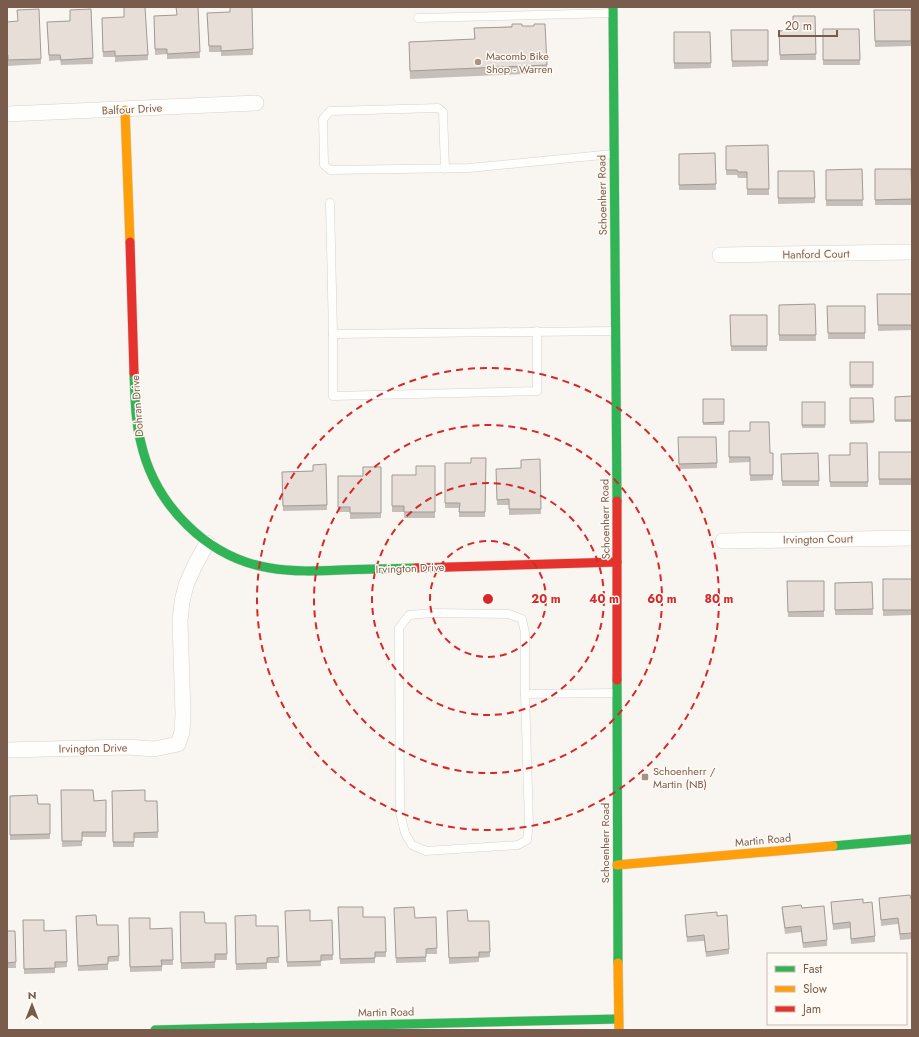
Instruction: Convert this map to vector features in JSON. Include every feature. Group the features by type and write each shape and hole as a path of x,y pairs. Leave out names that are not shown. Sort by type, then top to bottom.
{"street":[{"name":"Schoenherr Road","path":"613,10 619,1030"},
{"name":"Balfour Drive","path":"7,114 125,110 256,103"},
{"name":"Dohran Drive","path":"125,110 136,417 138,434 148,468 164,501 188,527 207,543"},
{"name":"Hanford Court","path":"720,255 912,252"},
{"name":"Irvington Court","path":"723,541 912,538"},
{"name":"Irvington Drive","path":"7,750 128,747 154,749 178,744 182,732 183,715 180,620 182,602 186,586 207,543 232,556 258,566 306,571 617,562"},
{"name":"Martin Road","path":"617,865 912,839"},
{"name":"Martin Road","path":"155,1030 618,1019"}],"lane":[{"path":"418,18 613,10"},
{"path":"445,169 443,112 438,108 330,111 323,119 324,165 330,170 445,169 469,168 613,154"},
{"path":"330,203 333,334 332,396 537,391 537,331"},
{"path":"333,334 615,331"},
{"path":"432,613 509,614 522,619 525,633 525,694 529,824 527,840 518,844 426,851 412,844 405,833 400,813 399,628 402,624 409,615 432,613"},
{"path":"525,694 617,693"}],"building":[{"path":"124,7 145,7 148,55 115,56 115,51 103,52 102,18 124,17"},
{"path":"176,7 198,7 200,52 167,54 167,49 155,49 154,16 177,15"},
{"path":"230,7 252,7 253,49 221,51 221,46 209,46 207,13 230,12"},
{"path":"39,9 41,59 8,60 7,22 18,21 17,10"},
{"path":"91,9 93,58 61,60 60,55 49,55 47,22 70,21 70,10"},
{"path":"874,10 911,10 911,41 875,41"},
{"path":"793,16 815,16 816,54 780,55 779,31 793,30"},
{"name":"Macomb Bike Shop - Warren","path":"512,24 534,26 534,24 545,24 547,65 410,71 409,42 475,39 474,28 512,27"},
{"path":"823,29 859,29 860,60 823,60"},
{"path":"731,30 768,30 768,61 732,61"},
{"path":"674,32 710,32 711,63 674,63"},
{"path":"768,145 769,189 747,189 747,172 726,170 726,146"},
{"path":"715,153 716,184 679,185 679,154"},
{"path":"862,169 863,200 826,200 826,170"},
{"path":"875,169 911,169 912,199 875,200"},
{"path":"778,171 814,171 815,198 778,198"},
{"path":"877,294 912,294 912,325 878,325"},
{"path":"815,304 816,335 779,335 779,305"},
{"path":"827,306 865,306 865,333 828,333"},
{"path":"730,315 767,315 767,346 731,346"},
{"path":"850,362 873,362 873,385 850,385"},
{"path":"912,396 912,420 895,420 895,397"},
{"path":"850,398 873,398 874,421 850,421"},
{"path":"703,399 724,399 724,422 703,423"},
{"path":"802,402 825,402 825,425 802,425"},
{"path":"750,422 769,422 770,453 773,453 773,475 750,475 750,457 729,457 729,431 750,431"},
{"path":"678,437 716,437 717,463 679,464"},
{"path":"850,443 867,443 868,482 830,482 829,455 850,455"},
{"path":"879,452 912,452 912,479 879,479"},
{"path":"818,453 819,481 782,481 781,454"},
{"path":"471,458 486,458 485,512 459,512 460,503 445,503 445,463 471,463"},
{"path":"540,459 541,509 509,509 509,499 497,500 496,469 521,468 521,460"},
{"path":"326,464 327,505 283,506 282,472 313,471 313,465"},
{"path":"416,466 435,466 435,512 404,512 404,506 392,506 392,475 416,475"},
{"path":"363,467 381,467 381,513 350,513 350,507 338,507 338,476 363,476"},
{"path":"883,579 912,579 912,610 883,610"},
{"path":"787,581 824,581 824,611 788,612"},
{"path":"872,582 873,609 835,610 835,583"},
{"path":"61,790 93,790 94,801 106,800 106,832 82,832 82,841 62,841"},
{"path":"145,790 145,801 157,801 158,832 134,833 134,842 113,842 112,791"},
{"path":"37,795 38,804 50,804 50,834 10,835 10,796"},
{"path":"910,895 912,899 912,933 900,934 898,918 881,920 879,898"},
{"path":"863,899 863,903 872,902 875,936 851,939 850,922 833,924 831,902"},
{"path":"801,905 802,908 824,906 827,940 803,943 801,926 785,928 782,907"},
{"path":"338,907 363,907 363,917 385,917 386,952 375,952 375,958 340,959"},
{"path":"414,907 415,918 436,917 437,948 426,949 426,957 396,958 394,908"},
{"path":"310,910 310,921 332,920 333,955 321,955 321,961 287,962 285,911"},
{"path":"467,910 468,921 489,921 490,952 479,952 479,957 449,958 447,911"},
{"path":"180,912 204,912 205,923 226,923 227,954 215,954 215,962 181,963"},
{"path":"717,912 717,916 727,915 729,949 706,952 704,935 687,937 685,915"},
{"path":"96,915 97,925 118,925 119,956 108,957 108,964 78,966 76,916"},
{"path":"256,915 256,926 278,926 279,957 267,958 267,963 236,964 235,916"},
{"path":"129,918 150,918 150,929 172,928 173,960 161,960 162,966 130,967"},
{"path":"23,920 44,920 44,931 66,930 67,962 55,962 55,968 24,969"},
{"path":"7,931 15,931 16,962 7,963"}],"traffic: fast":[{"path":"613,7 617,501"},
{"path":"134,373 138,426 141,443 148,466 158,487 171,507 187,525 205,540 225,553 247,562 270,568 296,571 416,568"},
{"path":"617,680 618,963"},
{"path":"833,846 912,839"},
{"path":"155,1030 618,1019"}],"traffic: slow":[{"path":"125,110 130,242"},
{"path":"617,865 833,846"},
{"path":"618,963 619,1030"}],"traffic: jam":[{"path":"130,242 134,373"},
{"path":"617,501 617,680"},
{"path":"416,568 617,562"}],"place":[{"name":"Macomb Bike Shop - Warren","path":"478,62"},
{"name":"Schoenherr / Martin (NB)","path":"645,777"}]}
